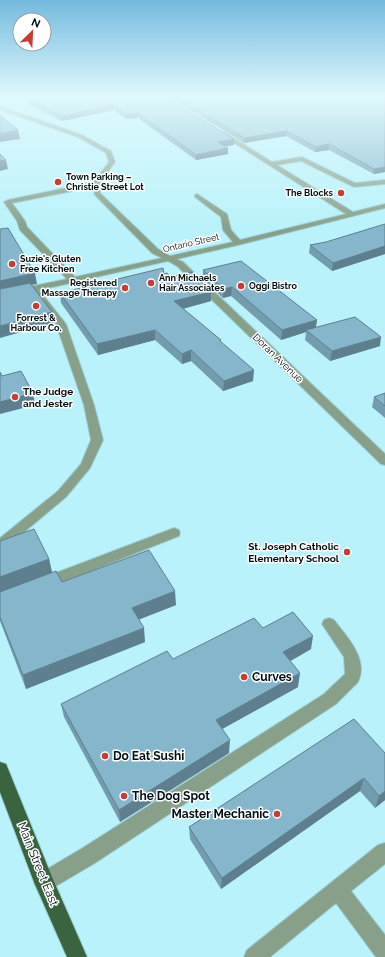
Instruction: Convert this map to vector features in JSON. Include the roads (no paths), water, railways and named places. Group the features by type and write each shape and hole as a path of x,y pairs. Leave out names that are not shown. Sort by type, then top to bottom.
{"main road":[{"name":"Main Street East","path":"0,770 44,882 77,957"}],"street":[{"path":"74,280 23,228 21,221 8,202 96,184 112,162 109,152 88,141"},
{"path":"233,141 351,214"},
{"path":"270,164 302,159 354,185 385,182"},
{"name":"Doran Avenue","path":"96,184 97,194 155,251 180,264 385,461"},
{"path":"197,196 224,216 227,230 238,243"},
{"name":"Ontario Street","path":"0,296 238,243 385,206"},
{"path":"0,545 62,494 86,465 97,440 89,405 61,324 34,289"},
{"path":"36,586 174,533"},
{"path":"44,882 88,856 330,699 353,677 352,656 329,624"},
{"path":"254,957 385,852"},
{"path":"338,890 385,952"}],"place":[{"name":"Town Parking – Christie Street Lot","path":"58,182"},
{"name":"The Blocks","path":"341,193"},
{"name":"Suzie's Gluten Free Kitchen","path":"12,264"},
{"name":"Ann Michaels Hair Associates","path":"151,283"},
{"name":"Oggi Bistro","path":"241,286"},
{"name":"Registered Massage Therapy","path":"125,288"},
{"name":"Forrest & Harbour Co.","path":"36,306"},
{"name":"The Judge and Jester","path":"15,397"},
{"name":"St. Joseph Catholic Elementary School","path":"347,552"},
{"name":"Curves","path":"244,677"},
{"name":"Do Eat Sushi","path":"105,756"},
{"name":"The Dog Spot","path":"124,796"},
{"name":"Master Mechanic","path":"277,814"}]}
